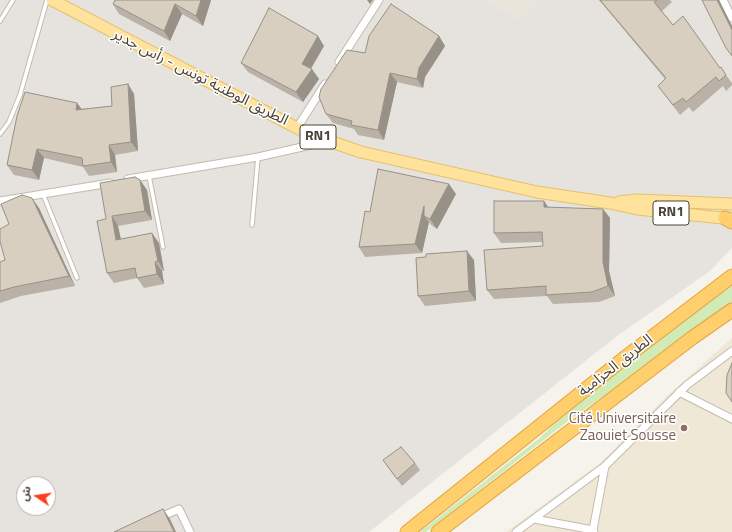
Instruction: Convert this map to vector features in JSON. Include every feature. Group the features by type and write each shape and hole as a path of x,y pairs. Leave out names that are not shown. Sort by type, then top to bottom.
{"highway":[{"name":"الطريق الحزامية","path":"407,532 616,365 732,276"},
{"name":"الطريق الحزامية","path":"438,532 692,338 732,310"},
{"path":"403,532 422,520"}],"main road":[{"name":"الطريق الوطنية تونس - رأس جدير","path":"52,0 297,128 320,138 361,152 537,192 610,203 637,209 730,220"},
{"name":"الطريق الوطنية تونس - رأس جدير","path":"610,203 637,200 732,204"}],"street":[{"path":"297,128 379,0"},
{"path":"723,0 732,18"},
{"path":"0,201 258,157 311,145 320,138"},
{"path":"516,532 605,466 679,392 732,351"},
{"path":"679,392 732,419"},
{"path":"534,519 594,531 605,466"},
{"path":"149,522 179,509 190,532"}],"lane":[{"path":"0,21 13,0"},
{"path":"0,134 9,122 20,95 47,0"},
{"path":"252,225 258,157"},
{"path":"149,176 163,247"},
{"path":"43,194 77,278"}],"shaded area":[{"path":"0,0 483,0 519,19 539,0 732,0 732,248 710,271 617,336 369,532 0,532"},
{"path":"483,0 539,0 519,19"},
{"name":"Cité Universitaire Zaouiet Sousse","path":"732,338 732,532 506,532 600,463 670,393"}],"green space":[{"path":"732,283 732,306 568,421 426,532 420,532 541,437 563,415"}],"building":[{"path":"115,0 201,0 196,16 175,4 164,31 113,4"},
{"path":"600,0 657,0 654,2 673,25 683,16 726,75 719,81 716,77 686,102 683,98 673,105 658,86 666,78"},
{"path":"702,0 717,0 732,30 732,56 726,48"},
{"path":"391,4 439,36 419,68 417,79 390,73 378,130 351,125 352,121 326,114 319,97 321,89 347,50 365,53 369,36"},
{"path":"269,8 318,36 302,64 312,69 296,92 241,63"},
{"path":"128,84 131,142 109,145 111,162 83,166 82,158 37,149 32,170 7,165 17,116 25,92 77,103 76,110 112,106 111,87"},
{"path":"378,169 449,184 430,219 424,216 424,206 415,244 359,247 365,211 370,212"},
{"path":"135,177 140,180 145,211 112,216 116,240 152,233 158,261 155,262 157,274 137,278 135,268 107,273 97,221 106,219 100,183"},
{"path":"22,195 32,198 69,276 0,291 0,262 5,260 0,241 0,229 9,224 1,204"},
{"path":"494,201 544,201 544,207 603,209 603,262 608,286 592,292 546,295 546,286 487,290 484,250 543,246 542,232 494,233"},
{"path":"467,251 469,291 418,296 416,258 426,257 426,254"},
{"path":"732,363 732,402 726,393 727,375"},
{"path":"401,447 415,463 397,479 383,460"},
{"path":"163,509 174,532 114,532"}],"place":[{"name":"Cité Universitaire Zaouiet Sousse","path":"684,428"}]}
